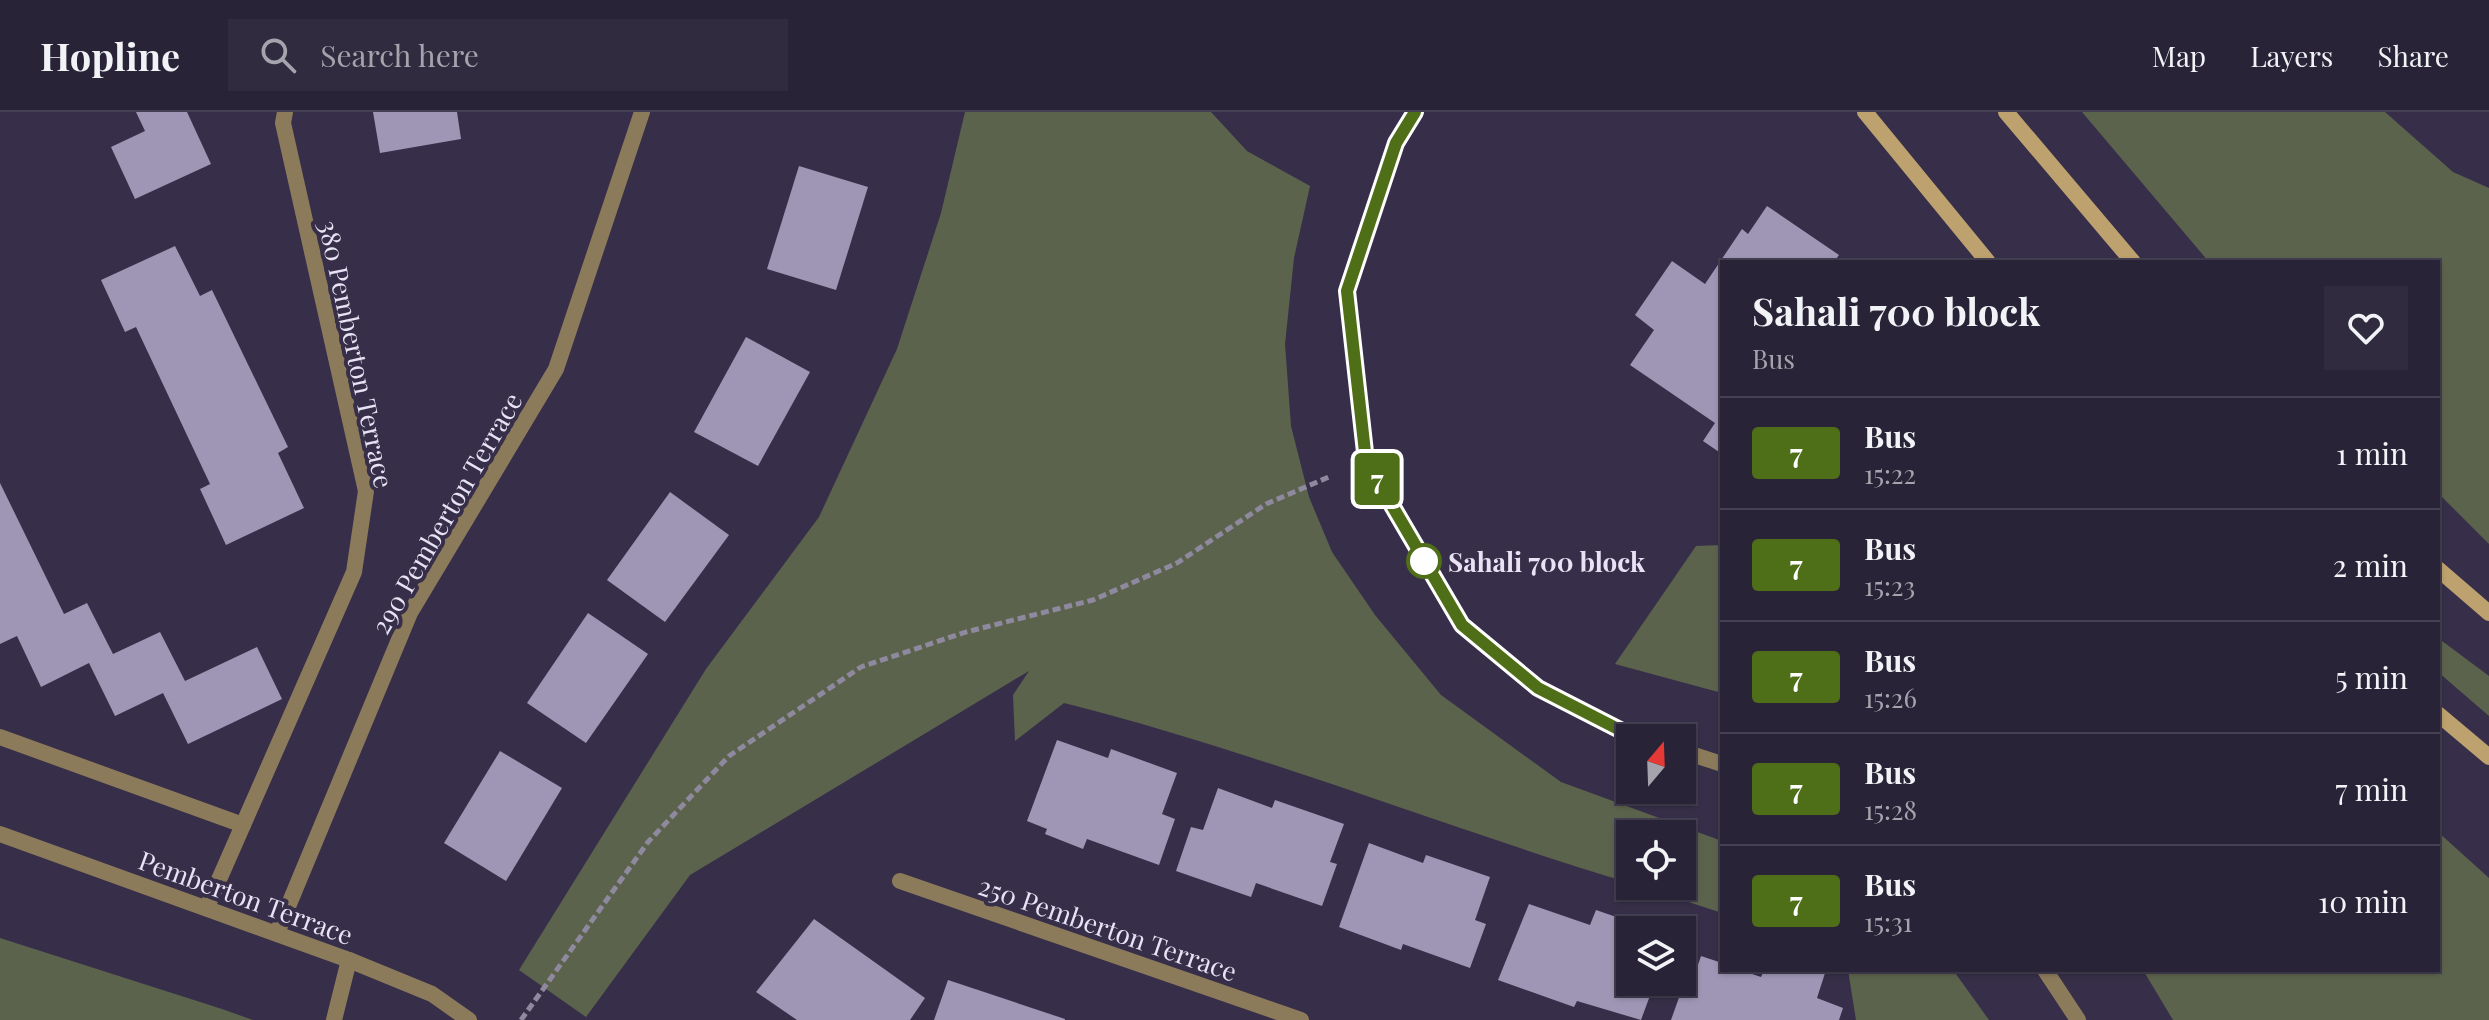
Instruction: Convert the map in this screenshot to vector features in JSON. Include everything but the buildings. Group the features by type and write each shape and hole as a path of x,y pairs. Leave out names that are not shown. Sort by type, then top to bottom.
{"main road":[{"path":"1865,112 1986,260"},
{"path":"2006,112 2131,260"},
{"path":"2440,571 2489,613"},
{"path":"2440,716 2489,757"}],"street":[{"name":"380 Pemberton Terrace","path":"207,907 354,572 366,491 283,123 285,112"},
{"name":"290 Pemberton Terrace","path":"277,933 410,613 556,369 642,112"},
{"path":"1415,112 1396,143 1347,291 1366,461 1462,625 1538,688 1616,728"},
{"path":"0,737 243,825"},
{"path":"1696,756 1720,763"},
{"name":"Pemberton Terrace","path":"0,834 349,960 432,994 469,1020"},
{"name":"250 Pemberton Terrace","path":"900,881 1301,1020"},
{"path":"334,1020 349,960"},
{"path":"2046,972 2078,1020"}],"path":[{"path":"521,1020 648,842 729,756 861,667 966,632 1093,600 1177,563 1266,504 1366,461"}],"green space":[{"path":"965,112 1211,112 1247,151 1310,186 1294,258 1285,344 1291,426 1309,497 1332,552 1375,615 1441,695 1561,782 1665,820 1616,820 1616,879 1207,743 1064,703 1015,741 1013,695 1029,671 690,875 586,1017 519,970 706,669 819,517 897,349 941,213"},
{"path":"2082,112 2385,112 2453,172 2489,188 2489,544 2440,495 2440,260 2207,260"},
{"path":"1720,545 1720,692 1615,664 1696,546"},
{"path":"2440,639 2489,676 2489,716 2440,674"},
{"path":"1696,831 1720,840 1720,912 1683,900 1696,900"},
{"path":"2440,834 2489,878 2489,1020 2173,1020 2144,972 2440,972"},
{"path":"0,938 222,1009 253,1020 0,1020"},
{"path":"1848,972 1954,972 1989,1020 1856,1020"}],"bus line":[{"name":"7","path":"1415,112 1396,143 1347,291 1366,461 1462,625 1538,688 1616,728"}],"place":[{"name":"Sahali 700 block","path":"1424,561"}]}
